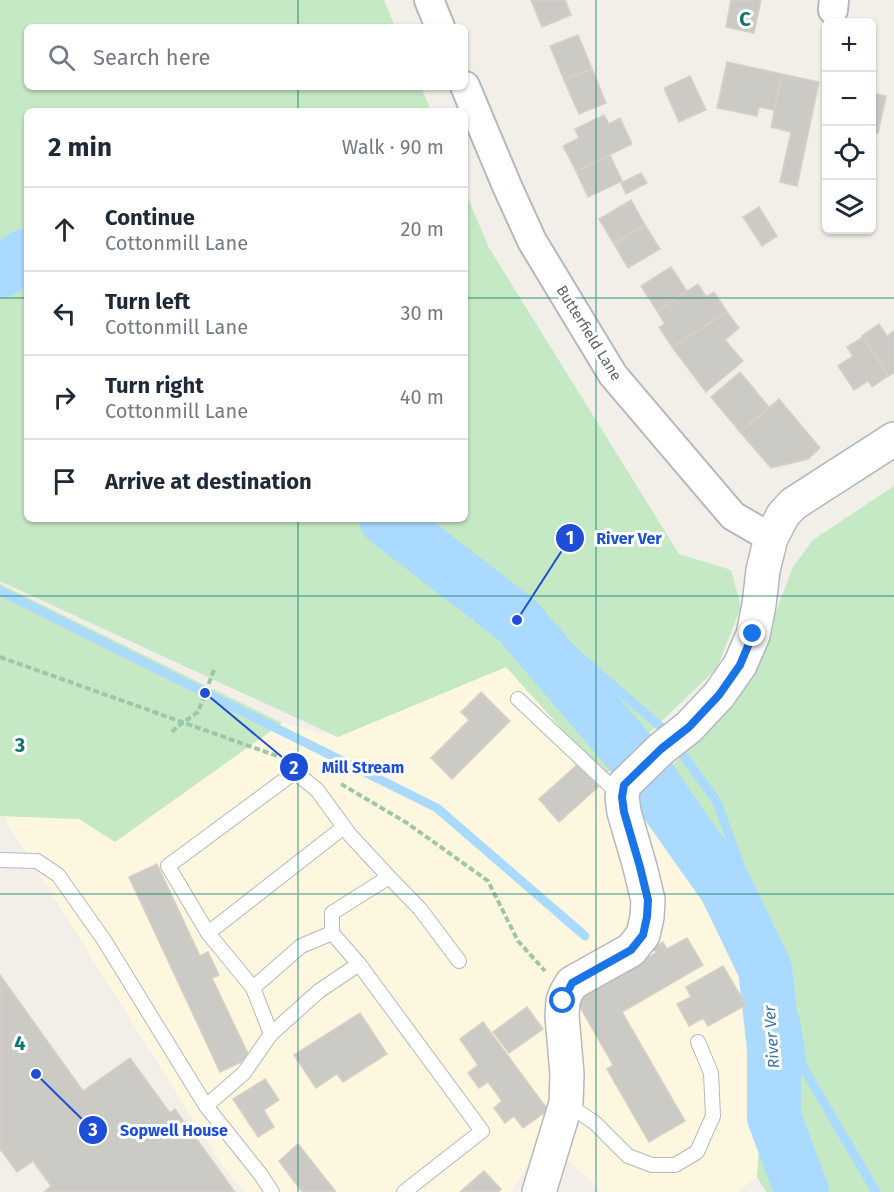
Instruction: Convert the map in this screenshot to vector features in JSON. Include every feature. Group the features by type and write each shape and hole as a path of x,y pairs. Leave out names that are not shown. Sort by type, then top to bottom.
{"street":[{"path":"429,0 439,24"},
{"name":"Butterfield Lane","path":"467,90 532,241 613,375 734,516 771,538"},
{"path":"539,1192 566,1103 567,1074 562,1016 566,993 572,983 631,950 643,935 647,917 648,900 624,812 626,787 661,749 689,727 719,695 740,665 753,634 763,570 771,538 783,515 793,504 894,439"}],"lane":[{"path":"518,699 626,787"},
{"path":"271,1034 253,988 208,933 168,866 295,772 317,790 350,835 420,909 459,961"},
{"path":"208,933 344,827"},
{"path":"0,860 37,861 58,874 104,940 206,1106 272,1192"},
{"path":"389,877 332,914 332,933 358,964 482,1131 404,1192"},
{"path":"253,988 302,946 332,933"},
{"path":"206,1106 244,1073 271,1034 319,991 358,964"},
{"path":"566,1103 595,1123 628,1156 652,1165 675,1165 697,1152 713,1116 711,1073 698,1042"}],"path":[{"path":"172,732 198,712 214,670"}],"shaded area":[{"path":"506,667 604,776 656,800 717,888 755,972 765,1059 757,1177 737,1192 602,1192 544,1137 512,1192 246,1192 223,1167 3,816 79,819 115,842 282,723 338,737"}],"green space":[{"path":"0,0 384,0 394,24 24,24 24,90 422,90 430,108 24,108 24,522 468,522 468,198 489,248 679,554 731,570 741,607 717,668 604,776 506,667 338,737 0,581"},
{"path":"894,486 894,1192 766,1192 757,1177 765,1059 755,972 717,887 656,800 657,780 716,722 763,646 793,567 813,540"},
{"path":"0,584 282,723 115,842 79,819 0,816"}],"building":[{"path":"531,0 565,0 571,15 542,27"},
{"path":"731,0 761,0 754,33 726,27"},
{"path":"578,35 592,69 564,80 550,46"},
{"path":"727,62 782,74 774,110 759,107 757,116 717,108"},
{"path":"592,69 606,103 579,114 564,80"},
{"path":"782,74 819,82 797,186 780,182 791,132 771,127"},
{"path":"690,76 706,110 679,122 664,88"},
{"path":"876,94 886,96 878,133 876,132"},
{"path":"604,115 609,124 620,118 632,144 576,171 563,146 579,138 575,129"},
{"path":"610,155 622,181 588,197 576,171"},
{"path":"641,173 647,183 626,194 621,183"},
{"path":"631,200 645,225 614,244 599,219"},
{"path":"759,207 777,236 762,246 743,217"},
{"path":"645,225 660,249 628,268 614,244"},
{"path":"671,267 687,291 657,311 641,286"},
{"path":"698,284 706,297 714,292 727,312 672,347 659,327 665,324 657,311"},
{"path":"727,312 739,328 725,340 743,361 706,392 672,347"},
{"path":"879,324 887,336 894,331 894,373 888,376 862,336"},
{"path":"863,337 888,376 872,387 868,381 854,390 838,366 853,356 847,347"},
{"path":"740,372 769,407 740,432 711,397"},
{"path":"779,399 820,448 808,459 771,468 740,432"},
{"path":"481,692 510,721 452,779 431,758 469,720 461,712"},
{"path":"578,764 598,787 559,822 539,799"},
{"path":"157,864 200,956 208,952 219,975 212,978 250,1058 220,1072 129,877"},
{"path":"687,938 703,965 622,1012 685,1121 649,1142 607,1069 613,1065 576,1000 656,953 653,948 663,942 667,949"},
{"path":"723,966 746,1005 708,1026 703,1018 689,1026 677,1004 691,997 686,987"},
{"path":"0,975 83,1091 130,1058 170,1113 175,1109 235,1192 44,1192 51,1186 33,1161 17,1172 0,1151"},
{"path":"527,1007 543,1029 509,1053 493,1032"},
{"path":"360,1013 387,1054 343,1082 337,1074 316,1088 294,1055"},
{"path":"483,1022 548,1110 523,1128 514,1116 505,1123 494,1108 502,1101 488,1082 479,1088 468,1073 478,1065 460,1039"},
{"path":"265,1079 279,1100 264,1110 274,1127 258,1137 233,1099"},
{"path":"298,1144 336,1192 302,1192 279,1161"},
{"path":"484,1171 501,1189 499,1192 460,1192"}],"waterway":[{"name":"River Ver","path":"0,271 24,257"},
{"name":"River Ver","path":"390,522 517,620 641,765 726,888 765,969 774,1048 774,1117 802,1192"},
{"path":"0,591 437,808 585,936"},
{"path":"517,620 573,651 661,727"},
{"path":"678,748 717,802 795,1018 803,1067 876,1192"}],"place":[{"name":"River Ver","path":"517,620"},
{"name":"Mill Stream","path":"205,693"},
{"name":"Sopwell House","path":"36,1074"}],"route":[{"path":"563,1001 572,983 631,950 643,935 648,900 624,812 622,797 624,785 661,749 689,727 719,695 740,665 753,634"}]}
